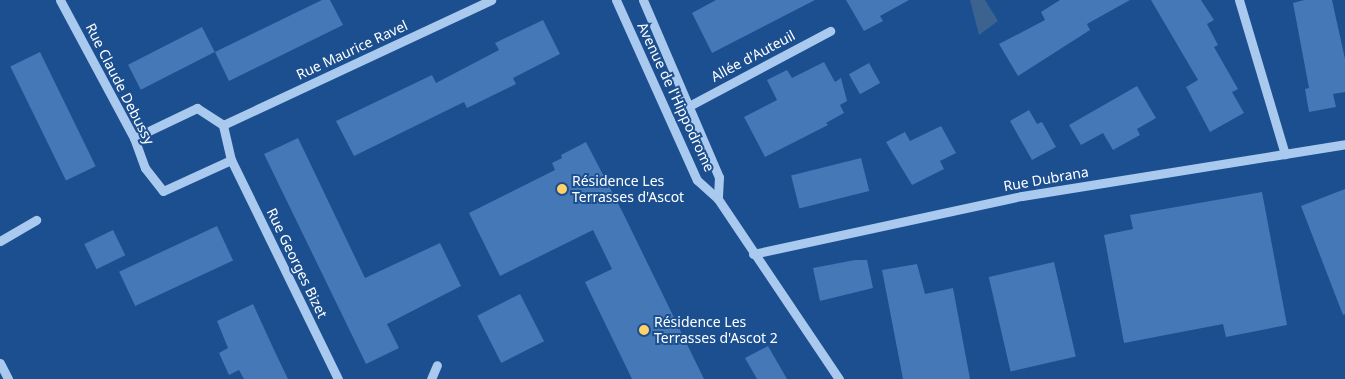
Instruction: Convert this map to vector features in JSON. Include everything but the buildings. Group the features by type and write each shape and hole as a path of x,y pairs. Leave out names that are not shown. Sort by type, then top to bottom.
{"street":[{"name":"Rue Claude Debussy","path":"60,0 134,138 145,168 162,191 231,160"},
{"name":"Rue Maurice Ravel","path":"224,125 491,0"},
{"name":"Avenue de l'Hippodrome","path":"616,0 697,180 718,199 838,379"},
{"name":"Avenue de l'Hippodrome","path":"643,0 719,177 718,199"},
{"path":"1239,0 1286,154"},
{"name":"Allée d'Auteuil","path":"689,106 830,31"},
{"path":"134,138 197,108 224,125 231,160"},
{"name":"Rue Dubrana","path":"753,254 1022,196 1345,144"},
{"name":"Rue Georges Bizet","path":"231,160 338,379"},
{"path":"0,241 36,220"},
{"path":"0,363 8,379"},
{"path":"431,379 437,366"}],"water":[{"path":"970,0 985,0 998,21 979,35"}],"place":[{"name":"Résidence Les Terrasses d'Ascot","path":"562,189"},
{"name":"Résidence Les Terrasses d'Ascot 2","path":"644,330"}]}
